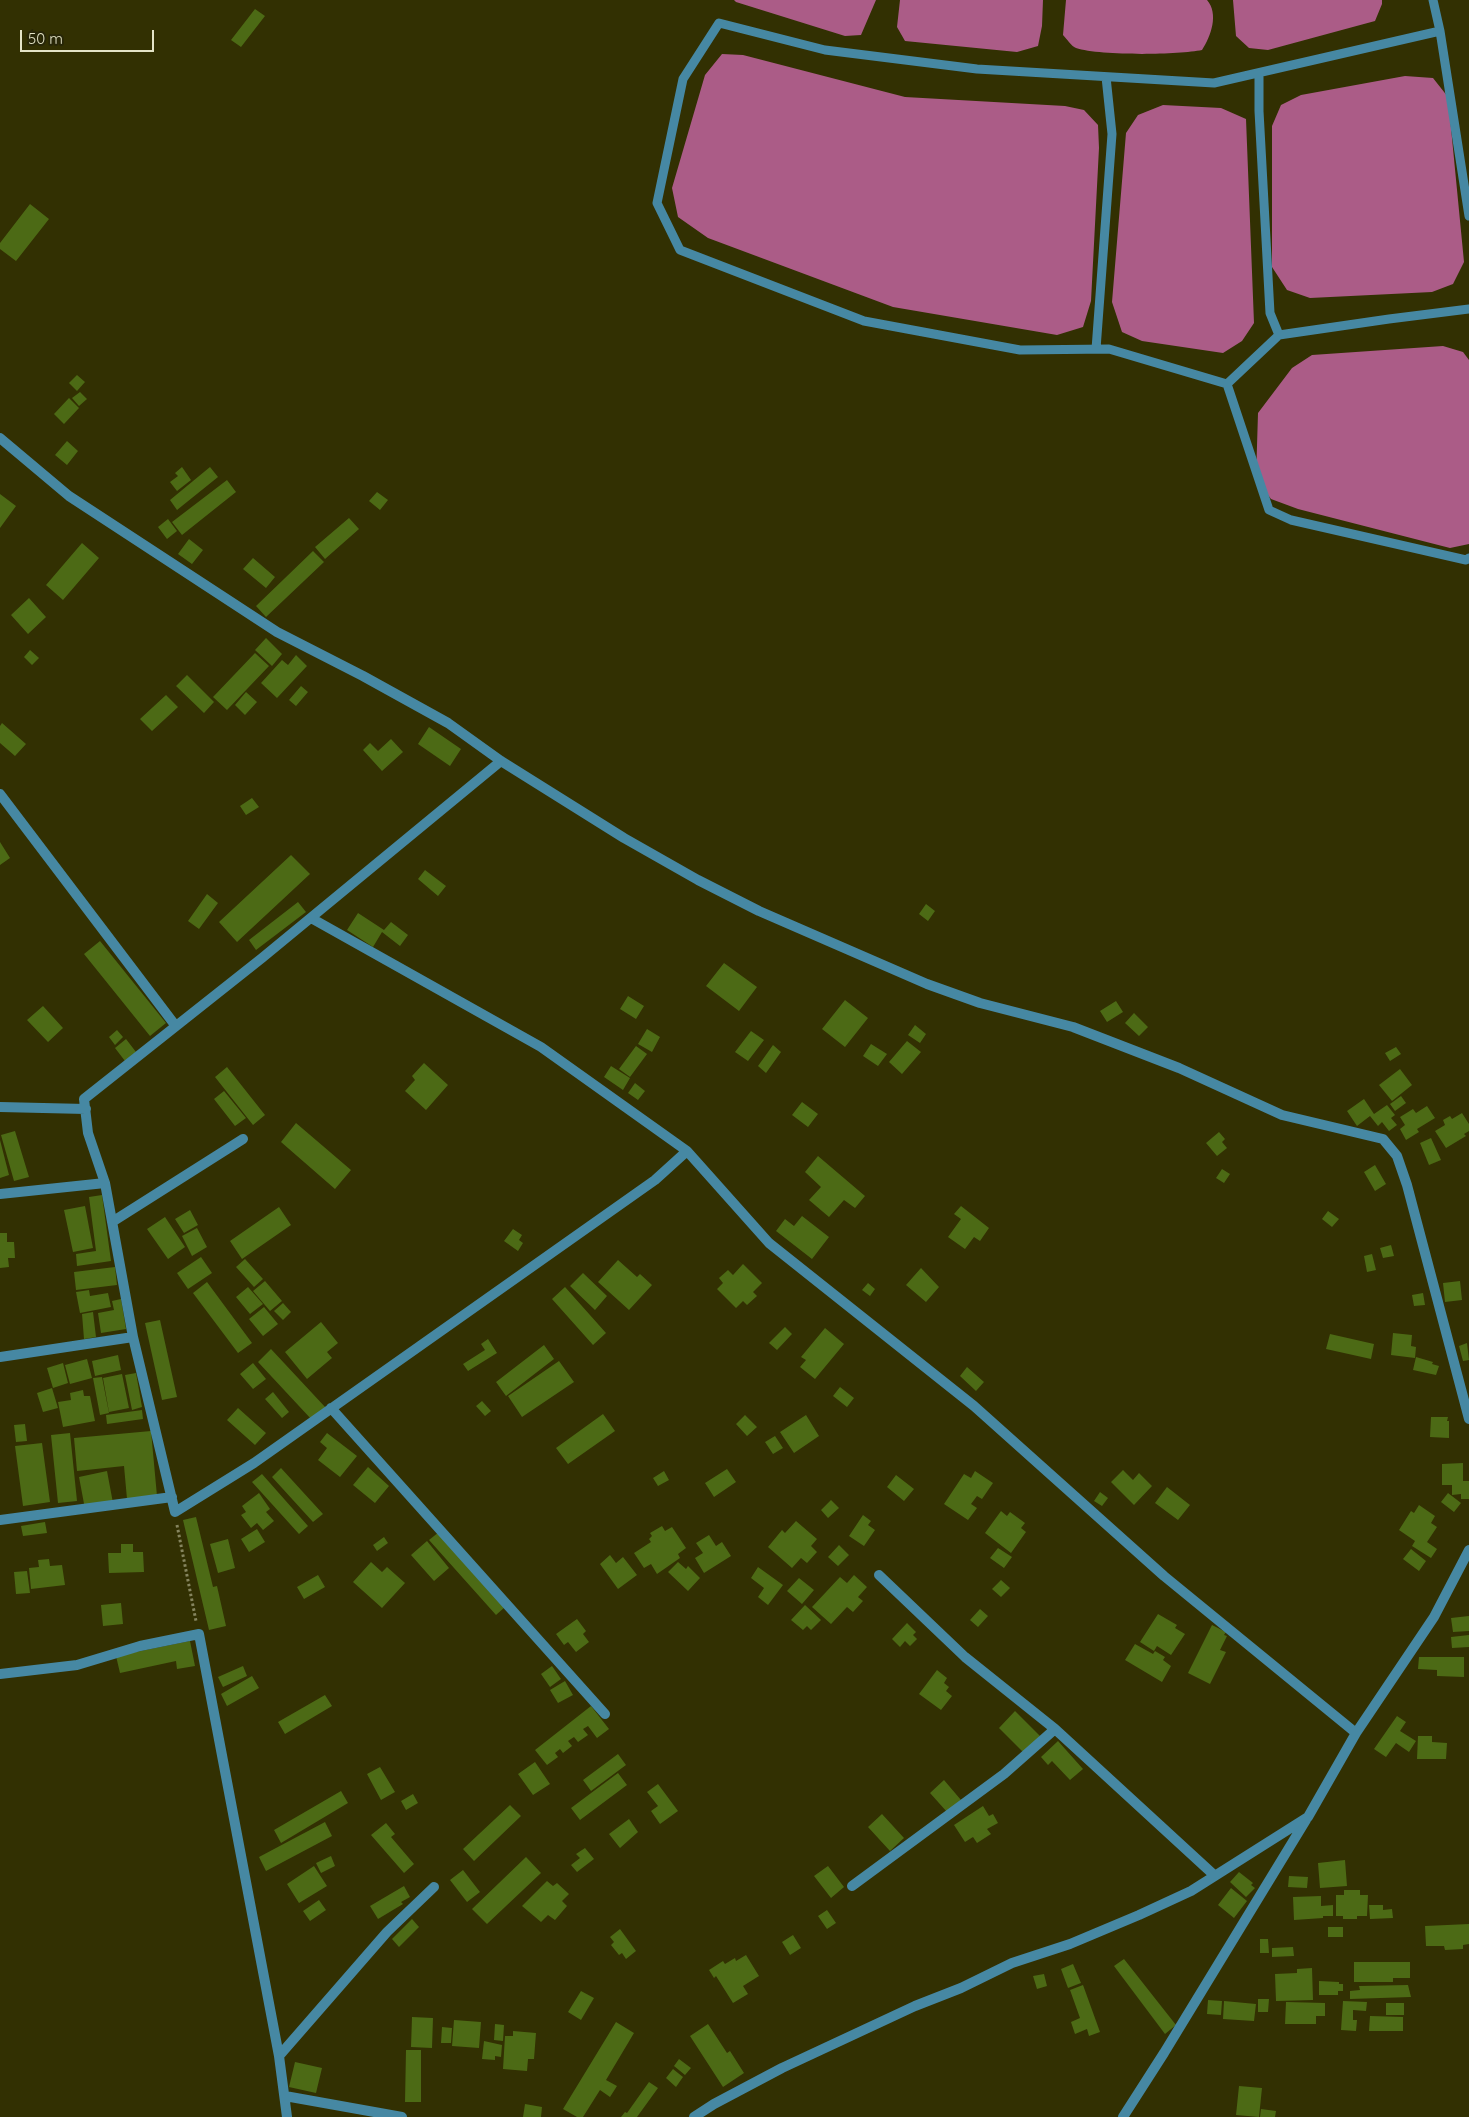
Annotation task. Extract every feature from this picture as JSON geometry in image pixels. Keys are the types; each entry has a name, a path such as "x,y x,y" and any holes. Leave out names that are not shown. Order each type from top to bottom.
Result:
{"street":[{"path":"0,438 70,496 276,632 448,723 501,760 624,838 698,880 759,911 927,984 980,1003 1073,1026 1178,1068 1282,1114 1383,1140 1397,1156 1408,1185 1469,1419"},
{"path":"501,760 311,918 84,1099 88,1133 105,1183 133,1337 175,1512 254,1463 655,1180 688,1151"},
{"path":"0,794 175,1025"},
{"path":"311,918 541,1047 688,1151 769,1243 974,1406 1164,1576 1356,1733"},
{"path":"0,1107 86,1109"},
{"path":"112,1222 244,1139"},
{"path":"0,1194 105,1183"},
{"path":"0,1357 133,1337"},
{"path":"331,1408 605,1714"},
{"path":"0,1520 172,1497"},
{"path":"1123,2117 1308,1818 1356,1733 1434,1617 1469,1550"},
{"path":"879,1575 965,1657 1054,1729 1214,1875"},
{"path":"0,1674 77,1665 140,1646 199,1634 279,2056 287,2117"},
{"path":"852,1886 1004,1774 1054,1729"},
{"path":"694,2117 714,2104 782,2068 1012,1964 1070,1944 1191,1891 1308,1818"},
{"path":"279,2056 387,1932 434,1887"},
{"path":"285,2096 402,2117"}],"lane":[{"path":"1433,0 1440,31 1469,216"},
{"path":"1227,384 1110,349 1020,350 864,321 680,250 657,203 683,79 719,23 825,50 977,69 1214,83 1440,31"},
{"path":"1259,73 1259,111 1270,313 1279,335"},
{"path":"1096,349 1112,134 1106,77"},
{"path":"1227,384 1279,335 1389,318 1469,309"},
{"path":"1227,384 1268,510 1291,520 1466,560 1469,558"}],"path":[{"path":"175,1512 199,1634"}],"shaded area":[{"path":"734,0 876,0 861,35 845,36"},
{"path":"900,0 1043,0 1042,26 1038,46 1017,52 905,41 897,27"},
{"path":"1066,0 1207,0 1213,12 1211,32 1202,50 1191,52 1139,54 1087,51 1074,47 1063,35"},
{"path":"1233,0 1382,0 1382,4 1375,21 1268,50 1249,48 1236,36"},
{"path":"722,54 743,55 905,97 1065,106 1084,110 1098,125 1099,148 1091,301 1083,327 1057,335 893,307 708,238 678,217 672,188 705,75"},
{"path":"1405,76 1433,78 1448,97 1464,262 1453,284 1432,292 1310,298 1287,290 1272,267 1272,126 1281,105 1301,95"},
{"path":"1163,105 1221,108 1246,119 1254,323 1242,341 1223,353 1142,341 1122,332 1112,302 1126,133 1138,115"},
{"path":"1443,346 1463,352 1469,360 1469,544 1450,548 1298,509 1271,499 1256,479 1258,413 1292,368 1312,355"}],"building":[{"path":"255,9 265,16 241,47 231,40"},
{"path":"30,204 49,219 16,261 0,249 0,243"},
{"path":"77,375 85,382 77,391 69,383"},
{"path":"80,392 87,399 79,406 72,398"},
{"path":"69,398 79,408 64,424 54,414"},
{"path":"67,441 78,451 67,465 55,455"},
{"path":"182,467 191,480 177,491 170,482 178,476 175,473"},
{"path":"210,467 218,477 177,510 170,500"},
{"path":"227,480 236,492 182,535 172,522"},
{"path":"377,492 388,500 380,510 369,501"},
{"path":"0,494 16,506 0,528"},
{"path":"349,518 359,529 325,559 315,547"},
{"path":"168,519 177,531 167,539 158,527"},
{"path":"189,539 203,550 192,564 178,554"},
{"path":"82,543 99,558 63,600 46,585"},
{"path":"313,551 324,562 266,617 256,606"},
{"path":"253,558 275,577 266,588 243,569"},
{"path":"29,598 46,617 28,634 11,615"},
{"path":"266,638 282,654 272,666 255,650"},
{"path":"30,650 39,658 32,665 24,657"},
{"path":"255,653 269,666 227,710 213,697"},
{"path":"296,655 307,666 277,698 261,683 282,660 288,665"},
{"path":"187,675 214,702 204,713 176,686"},
{"path":"301,686 308,692 296,706 289,700"},
{"path":"246,692 257,702 245,715 235,705"},
{"path":"166,695 178,707 152,731 140,719"},
{"path":"2,723 26,744 15,756 0,743 0,726"},
{"path":"429,727 461,749 450,766 418,744"},
{"path":"391,739 403,752 382,771 363,750 370,743 378,751"},
{"path":"252,798 259,807 246,815 240,806"},
{"path":"0,842 10,858 0,865"},
{"path":"291,855 310,874 237,942 219,922"},
{"path":"425,870 446,886 438,896 418,879"},
{"path":"207,894 218,903 199,929 188,921"},
{"path":"298,902 306,912 256,950 249,940"},
{"path":"926,904 935,911 928,921 919,914"},
{"path":"358,913 384,930 391,922 408,935 400,946 382,932 373,947 347,930"},
{"path":"100,941 166,1023 150,1036 84,954"},
{"path":"724,963 757,987 739,1011 706,986"},
{"path":"628,996 644,1006 636,1019 620,1009"},
{"path":"845,1000 868,1018 845,1047 822,1029"},
{"path":"1116,1001 1123,1012 1107,1022 1100,1011"},
{"path":"43,1006 63,1028 48,1042 27,1020"},
{"path":"1134,1013 1148,1027 1139,1036 1125,1023"},
{"path":"915,1025 926,1034 920,1043 908,1035"},
{"path":"647,1029 660,1037 652,1052 638,1044"},
{"path":"117,1030 123,1037 115,1045 109,1037"},
{"path":"751,1031 764,1040 748,1061 735,1052"},
{"path":"126,1039 136,1052 125,1061 115,1048"},
{"path":"907,1041 921,1052 902,1074 889,1062"},
{"path":"871,1044 887,1054 878,1066 863,1056"},
{"path":"773,1045 781,1052 766,1073 758,1066"},
{"path":"636,1046 647,1054 630,1077 619,1069"},
{"path":"1396,1047 1401,1054 1390,1061 1385,1053"},
{"path":"424,1063 448,1085 426,1110 405,1091 415,1080 412,1076"},
{"path":"611,1066 630,1078 623,1090 604,1077"},
{"path":"227,1067 265,1115 253,1125 215,1077"},
{"path":"1400,1069 1412,1085 1392,1101 1379,1085"},
{"path":"635,1083 645,1091 638,1100 628,1093"},
{"path":"224,1091 246,1118 235,1126 214,1099"},
{"path":"1401,1096 1406,1103 1395,1111 1390,1104"},
{"path":"1364,1099 1374,1114 1387,1105 1395,1115 1391,1118 1397,1125 1389,1131 1382,1122 1378,1126 1370,1116 1357,1126 1347,1111"},
{"path":"802,1102 818,1114 808,1127 792,1115"},
{"path":"1427,1106 1435,1118 1417,1129 1419,1132 1406,1140 1400,1129 1405,1125 1400,1117 1413,1109 1416,1113"},
{"path":"1462,1113 1469,1124 1469,1131 1464,1134 1466,1136 1446,1148 1435,1131 1445,1125 1443,1120 1450,1116 1452,1119"},
{"path":"296,1123 351,1170 335,1189 281,1142"},
{"path":"15,1131 29,1177 14,1181 1,1135"},
{"path":"1219,1132 1225,1139 1222,1142 1227,1148 1217,1156 1206,1143"},
{"path":"1431,1138 1441,1160 1429,1165 1420,1143"},
{"path":"0,1140 9,1175 0,1178"},
{"path":"818,1156 865,1196 855,1208 844,1200 829,1217 809,1200 821,1187 805,1172"},
{"path":"1375,1165 1386,1184 1375,1191 1364,1172"},
{"path":"1222,1169 1230,1174 1224,1183 1216,1178"},
{"path":"102,1195 111,1261 77,1266 76,1254 96,1251 89,1197"},
{"path":"85,1206 93,1248 73,1252 64,1210"},
{"path":"961,1206 989,1228 980,1241 974,1237 965,1249 948,1237 961,1219 954,1214"},
{"path":"279,1207 291,1225 242,1259 230,1241"},
{"path":"190,1210 198,1225 184,1233 175,1219"},
{"path":"1328,1211 1339,1219 1332,1227 1322,1219"},
{"path":"802,1216 829,1237 812,1259 776,1231 785,1219 794,1226"},
{"path":"165,1217 185,1247 168,1259 147,1229"},
{"path":"197,1228 207,1247 192,1256 182,1236"},
{"path":"513,1229 522,1235 519,1240 523,1243 518,1251 504,1241"},
{"path":"0,1233 7,1233 7,1242 14,1242 15,1258 8,1258 9,1267 0,1268"},
{"path":"1391,1245 1394,1256 1383,1258 1380,1248"},
{"path":"1372,1254 1376,1270 1367,1272 1364,1256"},
{"path":"201,1257 212,1273 188,1289 177,1273"},
{"path":"245,1259 263,1279 254,1287 236,1267"},
{"path":"618,1260 637,1277 640,1274 652,1285 629,1310 598,1282"},
{"path":"743,1264 762,1283 753,1292 757,1296 747,1305 743,1301 736,1308 717,1289 723,1283 719,1278 728,1270 733,1275"},
{"path":"115,1267 117,1285 76,1290 74,1272"},
{"path":"921,1268 939,1287 926,1302 906,1285"},
{"path":"583,1273 607,1296 595,1310 570,1286"},
{"path":"265,1281 282,1301 270,1311 253,1291"},
{"path":"1460,1281 1462,1300 1445,1302 1443,1283"},
{"path":"207,1282 252,1343 238,1353 193,1293"},
{"path":"868,1283 875,1289 870,1296 862,1290"},
{"path":"248,1287 263,1304 250,1314 236,1297"},
{"path":"565,1287 606,1333 593,1345 552,1299"},
{"path":"89,1290 90,1296 108,1293 111,1307 80,1313 76,1292"},
{"path":"1423,1293 1425,1305 1414,1306 1412,1295"},
{"path":"121,1299 126,1329 101,1333 98,1313 114,1310 112,1301"},
{"path":"283,1303 291,1312 283,1320 274,1311"},
{"path":"264,1307 278,1324 263,1336 249,1319"},
{"path":"93,1312 96,1337 84,1339 82,1314"},
{"path":"160,1320 177,1397 162,1400 145,1323"},
{"path":"321,1322 338,1343 327,1352 332,1358 307,1379 285,1352"},
{"path":"785,1327 792,1334 777,1350 769,1343"},
{"path":"825,1328 844,1344 815,1379 800,1367 806,1360 801,1357"},
{"path":"1393,1333 1412,1335 1411,1346 1416,1347 1415,1358 1391,1355"},
{"path":"1330,1334 1374,1344 1371,1359 1326,1349"},
{"path":"488,1339 497,1353 468,1371 463,1364 485,1350 481,1344"},
{"path":"1467,1343 1469,1360 1463,1361 1459,1346"},
{"path":"544,1345 554,1359 506,1396 496,1382"},
{"path":"271,1349 326,1408 312,1420 258,1362"},
{"path":"118,1355 121,1370 95,1376 92,1361"},
{"path":"1416,1357 1433,1362 1432,1364 1439,1366 1436,1375 1413,1370"},
{"path":"87,1359 92,1378 70,1384 65,1365"},
{"path":"559,1361 574,1382 522,1417 508,1396"},
{"path":"63,1363 68,1383 53,1388 47,1368"},
{"path":"253,1363 266,1379 253,1389 240,1374"},
{"path":"967,1367 984,1382 976,1391 960,1376"},
{"path":"136,1373 142,1407 132,1410 125,1375"},
{"path":"122,1374 129,1408 109,1412 103,1378"},
{"path":"102,1377 109,1413 100,1415 93,1378"},
{"path":"840,1387 854,1398 847,1407 833,1396"},
{"path":"52,1388 58,1408 43,1412 37,1393"},
{"path":"83,1390 84,1396 90,1396 95,1421 63,1427 58,1402 71,1400 70,1393"},
{"path":"273,1392 289,1412 282,1418 265,1399"},
{"path":"482,1401 491,1411 485,1416 476,1406"},
{"path":"238,1408 266,1433 255,1445 227,1420"},
{"path":"142,1410 143,1419 107,1424 106,1415"},
{"path":"603,1414 615,1431 568,1464 556,1448"},
{"path":"745,1415 757,1427 747,1436 736,1424"},
{"path":"806,1415 819,1436 794,1453 780,1432"},
{"path":"1431,1417 1448,1417 1449,1438 1430,1437"},
{"path":"25,1424 27,1441 16,1442 14,1425"},
{"path":"151,1431 157,1496 127,1499 124,1466 77,1471 74,1438"},
{"path":"70,1433 77,1501 58,1503 51,1435"},
{"path":"327,1433 357,1456 340,1477 318,1460 327,1448 320,1442"},
{"path":"775,1436 783,1448 773,1454 765,1442"},
{"path":"42,1443 50,1502 23,1506 15,1446"},
{"path":"1463,1463 1463,1481 1469,1481 1469,1499 1461,1499 1461,1494 1452,1495 1452,1485 1442,1485 1442,1464"},
{"path":"368,1467 389,1486 375,1503 353,1485"},
{"path":"281,1468 323,1514 313,1522 272,1477"},
{"path":"727,1469 736,1482 714,1497 705,1483"},
{"path":"1123,1470 1133,1480 1139,1473 1152,1486 1134,1505 1111,1482"},
{"path":"107,1471 113,1503 85,1509 79,1477"},
{"path":"664,1471 669,1480 658,1486 653,1478"},
{"path":"975,1471 993,1483 982,1499 977,1496 971,1504 977,1508 968,1520 944,1504 964,1474 971,1478"},
{"path":"262,1474 308,1526 299,1534 252,1482"},
{"path":"896,1475 914,1489 904,1501 887,1487"},
{"path":"1167,1487 1190,1505 1178,1520 1155,1503"},
{"path":"1100,1492 1108,1498 1102,1506 1094,1501"},
{"path":"259,1493 270,1509 266,1512 274,1521 263,1530 257,1523 251,1528 241,1515 246,1512 242,1506"},
{"path":"1448,1493 1461,1503 1454,1512 1441,1502"},
{"path":"831,1500 839,1508 828,1518 821,1510"},
{"path":"1419,1505 1435,1516 1431,1523 1437,1527 1427,1542 1437,1549 1431,1558 1412,1546 1415,1541 1399,1530 1411,1511 1414,1513"},
{"path":"1001,1511 1007,1516 1010,1512 1025,1523 1021,1528 1026,1532 1011,1553 985,1533"},
{"path":"863,1515 871,1521 868,1525 875,1530 864,1546 849,1536"},
{"path":"196,1517 213,1587 217,1586 226,1626 209,1630 183,1520"},
{"path":"796,1521 817,1539 811,1546 817,1552 807,1563 801,1558 792,1568 768,1547 782,1530 785,1533"},
{"path":"45,1522 47,1533 23,1536 21,1526"},
{"path":"662,1526 665,1531 672,1527 686,1548 678,1554 680,1558 657,1574 651,1564 644,1568 634,1553 651,1542 649,1539 652,1536 650,1533"},
{"path":"257,1529 265,1542 249,1552 241,1539"},
{"path":"439,1532 505,1607 496,1615 429,1540"},
{"path":"709,1535 716,1546 722,1542 731,1556 704,1573 695,1558 703,1553 696,1543"},
{"path":"384,1537 388,1543 377,1551 373,1545"},
{"path":"228,1539 235,1568 218,1573 210,1544"},
{"path":"427,1541 449,1568 434,1581 411,1555"},
{"path":"121,1544 133,1544 133,1552 143,1552 144,1572 109,1573 108,1553 121,1553"},
{"path":"839,1545 849,1555 838,1566 828,1557"},
{"path":"998,1548 1012,1557 1004,1568 990,1558"},
{"path":"1411,1549 1426,1561 1419,1571 1403,1559"},
{"path":"610,1555 616,1563 623,1557 637,1575 618,1589 600,1564"},
{"path":"49,1559 50,1566 62,1565 65,1585 31,1589 29,1568 39,1567 38,1560"},
{"path":"371,1562 382,1572 387,1567 405,1583 382,1608 353,1582"},
{"path":"678,1562 686,1569 688,1566 700,1578 688,1591 668,1572"},
{"path":"758,1567 783,1585 768,1605 758,1597 764,1588 751,1578"},
{"path":"27,1571 30,1593 16,1594 14,1572"},
{"path":"318,1575 325,1587 304,1599 297,1587"},
{"path":"854,1575 867,1587 858,1597 863,1601 853,1612 847,1607 831,1624 812,1607 840,1577 847,1583"},
{"path":"799,1578 814,1590 802,1604 787,1591"},
{"path":"1001,1580 1010,1588 1001,1597 992,1589"},
{"path":"121,1603 123,1624 103,1626 101,1605"},
{"path":"805,1605 821,1620 811,1630 807,1626 803,1630 791,1620"},
{"path":"980,1609 988,1616 978,1627 970,1620"},
{"path":"1158,1614 1177,1625 1175,1628 1185,1634 1171,1655 1157,1646 1154,1651 1140,1642"},
{"path":"1469,1616 1469,1631 1453,1632 1451,1618"},
{"path":"577,1619 586,1631 583,1634 589,1642 576,1652 568,1642 564,1645 556,1634"},
{"path":"907,1623 916,1632 913,1635 917,1639 910,1646 905,1641 900,1647 892,1639"},
{"path":"1212,1625 1226,1632 1224,1635 1227,1636 1220,1650 1226,1652 1210,1684 1188,1673"},
{"path":"1469,1635 1469,1647 1452,1648 1451,1637"},
{"path":"190,1641 195,1666 177,1669 176,1661 120,1673 116,1656"},
{"path":"1135,1644 1153,1654 1155,1651 1165,1657 1163,1660 1171,1666 1162,1682 1125,1660"},
{"path":"1419,1657 1464,1657 1464,1677 1437,1676 1437,1670 1418,1669"},
{"path":"243,1666 247,1676 223,1687 218,1677"},
{"path":"552,1666 561,1679 550,1687 541,1674"},
{"path":"937,1670 947,1678 944,1683 949,1687 946,1691 952,1696 941,1710 919,1694"},
{"path":"252,1676 259,1688 227,1706 221,1694"},
{"path":"565,1681 573,1695 558,1703 550,1690"},
{"path":"325,1695 332,1706 285,1734 278,1722"},
{"path":"591,1706 609,1729 597,1738 588,1726 583,1729 588,1735 578,1742 574,1737 568,1741 572,1746 563,1753 560,1749 555,1753 558,1757 547,1765 535,1750"},
{"path":"1015,1711 1040,1736 1024,1753 999,1728"},
{"path":"1397,1716 1406,1722 1400,1731 1416,1741 1409,1752 1396,1743 1386,1757 1374,1749"},
{"path":"1418,1736 1432,1736 1432,1742 1447,1743 1446,1759 1417,1759"},
{"path":"1058,1741 1083,1769 1070,1780 1052,1761 1048,1765 1041,1757"},
{"path":"618,1754 626,1765 591,1791 583,1780"},
{"path":"535,1762 550,1784 533,1795 518,1774"},
{"path":"380,1767 395,1792 381,1800 367,1774"},
{"path":"618,1773 627,1785 580,1820 571,1808"},
{"path":"944,1780 961,1800 947,1812 930,1793"},
{"path":"658,1784 678,1811 660,1824 651,1811 658,1806 647,1792"},
{"path":"341,1791 348,1803 281,1843 274,1830"},
{"path":"413,1794 418,1803 406,1810 401,1801"},
{"path":"510,1805 521,1816 474,1861 463,1849"},
{"path":"983,1806 989,1816 993,1814 998,1823 987,1829 991,1834 977,1843 973,1837 965,1842 954,1825"},
{"path":"882,1814 904,1838 890,1851 868,1827"},
{"path":"629,1819 638,1832 620,1848 609,1834"},
{"path":"325,1822 332,1836 266,1871 259,1857"},
{"path":"386,1823 395,1834 391,1837 414,1864 404,1873 371,1835"},
{"path":"585,1848 594,1859 577,1872 571,1865 580,1858 576,1854"},
{"path":"331,1856 335,1866 321,1873 316,1863"},
{"path":"526,1857 541,1873 487,1924 472,1909"},
{"path":"1345,1860 1347,1886 1320,1888 1318,1863"},
{"path":"314,1866 327,1886 299,1903 287,1884"},
{"path":"828,1866 844,1887 831,1898 814,1876"},
{"path":"463,1870 480,1892 467,1902 450,1880"},
{"path":"1239,1872 1253,1883 1251,1885 1255,1888 1246,1897 1230,1882"},
{"path":"1289,1876 1308,1877 1307,1888 1288,1887"},
{"path":"547,1881 553,1886 557,1883 569,1894 562,1901 567,1906 555,1920 548,1915 541,1922 522,1906"},
{"path":"404,1886 410,1897 401,1902 403,1904 378,1919 370,1906"},
{"path":"1231,1888 1247,1901 1234,1918 1218,1905"},
{"path":"1344,1890 1360,1890 1360,1895 1368,1895 1367,1916 1357,1916 1357,1919 1343,1919 1343,1916 1336,1916 1336,1895 1344,1895"},
{"path":"1321,1896 1321,1906 1333,1905 1333,1916 1294,1920 1293,1897"},
{"path":"319,1900 326,1910 310,1921 303,1911"},
{"path":"1369,1905 1383,1905 1383,1910 1392,1909 1393,1918 1370,1919"},
{"path":"827,1910 836,1923 827,1929 818,1916"},
{"path":"412,1919 419,1927 399,1947 392,1939"},
{"path":"1469,1924 1469,1944 1463,1945 1463,1949 1445,1950 1444,1946 1426,1946 1425,1926"},
{"path":"1328,1927 1343,1927 1343,1937 1328,1937"},
{"path":"620,1929 636,1951 626,1959 622,1953 619,1955 611,1945 614,1942 610,1937"},
{"path":"793,1935 801,1948 790,1955 782,1942"},
{"path":"1260,1939 1268,1939 1269,1953 1260,1953"},
{"path":"1293,1947 1294,1956 1272,1957 1272,1948"},
{"path":"746,1955 759,1976 743,1986 748,1994 733,2003 716,1976 714,1978 709,1970 723,1961 725,1964 735,1958 736,1961"},
{"path":"1124,1959 1176,2025 1165,2034 1114,1966"},
{"path":"1354,1962 1410,1962 1410,1978 1393,1978 1393,1982 1354,1982"},
{"path":"1073,1964 1081,1983 1068,1988 1061,1969"},
{"path":"1312,1968 1313,2000 1276,2001 1275,1974 1297,1973 1297,1969"},
{"path":"1044,1974 1047,1986 1037,1989 1033,1976"},
{"path":"1319,1981 1339,1982 1339,1984 1343,1984 1343,1991 1338,1991 1338,1995 1319,1995"},
{"path":"1083,1985 1100,2032 1089,2036 1087,2029 1075,2034 1071,2022 1080,2018 1070,1990"},
{"path":"1408,1985 1411,1997 1350,1999 1350,1991 1360,1990 1359,1986"},
{"path":"581,1991 594,1998 581,2020 568,2012"},
{"path":"1258,1999 1269,1999 1268,2012 1258,2012"},
{"path":"1208,2000 1222,2001 1221,2015 1207,2014"},
{"path":"1224,2001 1256,2004 1254,2021 1223,2019"},
{"path":"1343,2001 1367,2002 1366,2011 1353,2010 1353,2020 1357,2020 1356,2031 1341,2030"},
{"path":"1286,2002 1325,2003 1325,2016 1316,2016 1316,2024 1285,2024"},
{"path":"1386,2003 1404,2003 1404,2015 1386,2015"},
{"path":"1370,2016 1403,2017 1403,2031 1369,2031"},
{"path":"412,2017 433,2018 432,2048 411,2047"},
{"path":"454,2020 481,2022 479,2048 452,2046"},
{"path":"616,2022 634,2033 606,2080 617,2086 610,2097 600,2090 583,2117 577,2117 563,2109"},
{"path":"495,2024 504,2025 503,2041 494,2040"},
{"path":"708,2024 727,2053 730,2051 744,2073 723,2087 690,2036"},
{"path":"442,2027 452,2028 451,2043 441,2043"},
{"path":"513,2031 536,2033 534,2059 528,2059 527,2071 503,2069 505,2036 513,2036"},
{"path":"484,2041 502,2045 501,2057 495,2056 495,2060 482,2059"},
{"path":"406,2050 421,2050 421,2102 405,2102"},
{"path":"679,2059 691,2068 685,2075 674,2066"},
{"path":"295,2062 322,2068 316,2093 289,2087"},
{"path":"673,2069 683,2077 676,2087 666,2078"},
{"path":"649,2082 658,2088 637,2117 621,2117 625,2112 627,2113"},
{"path":"1239,2086 1262,2088 1259,2117 1236,2115"},
{"path":"525,2104 542,2107 541,2117 523,2117"},
{"path":"1261,2109 1276,2111 1275,2117 1260,2117"}]}
